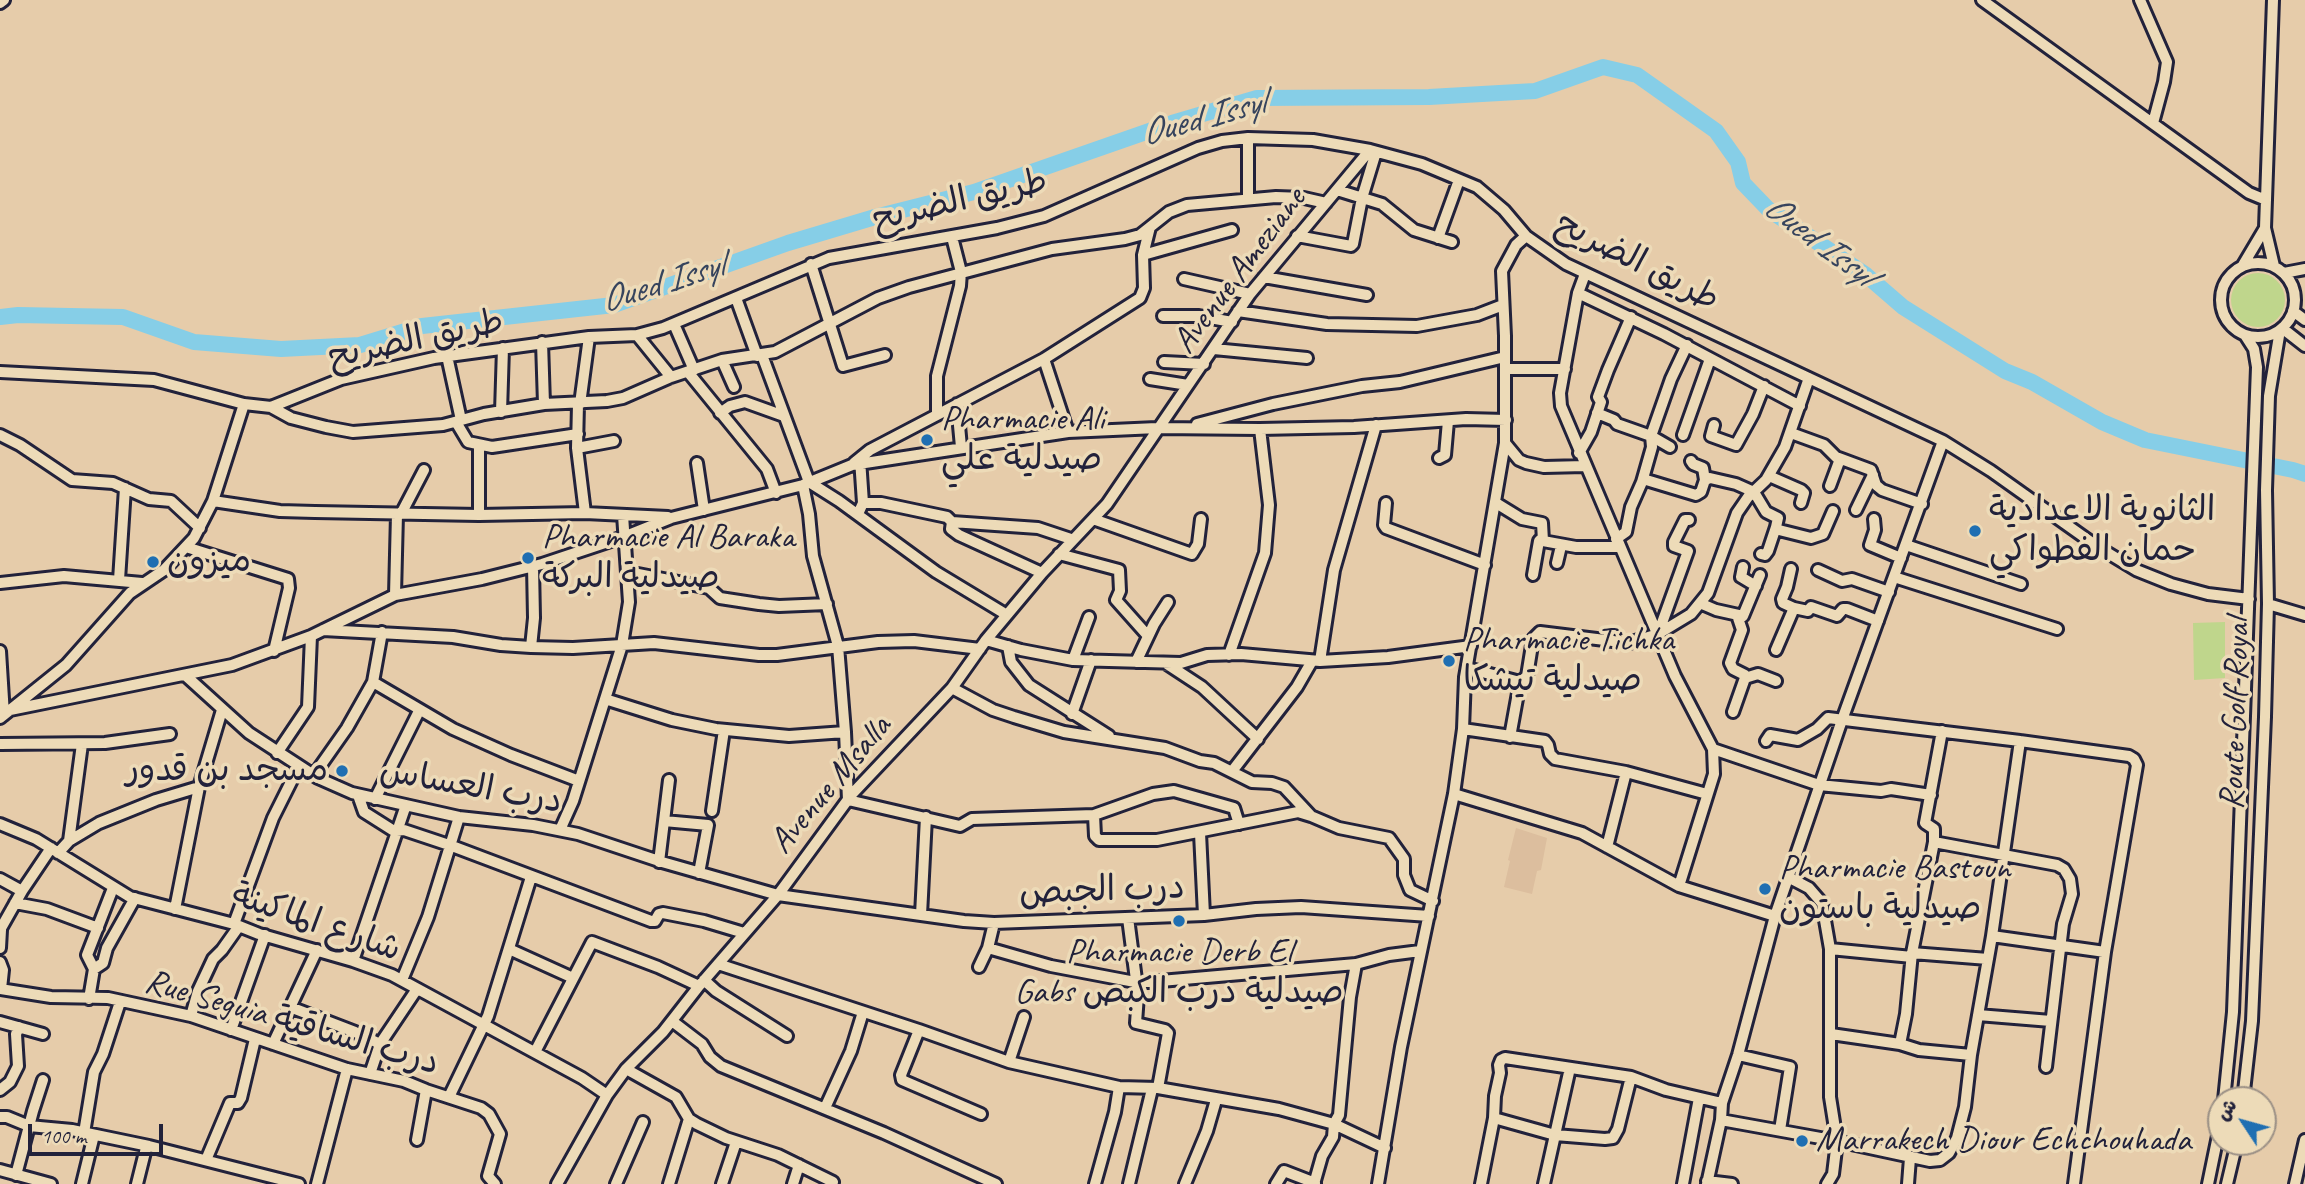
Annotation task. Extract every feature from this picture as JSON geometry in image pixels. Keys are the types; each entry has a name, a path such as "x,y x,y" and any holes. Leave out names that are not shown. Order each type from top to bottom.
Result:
{"street":[{"path":"1982,0 2249,193 2266,200"},
{"path":"2140,0 2167,62 2152,123"},
{"path":"2273,0 2265,228 2279,269 2293,287 2305,320"},
{"path":"1248,138 1248,199"},
{"name":"طريق الضريح","path":"0,372 154,380 244,404 271,407 341,379 447,356 542,342 637,335 674,324 829,258 952,237 1044,216 1198,148 1222,141 1248,138 1313,140 1373,151 1422,164 1477,187 1488,195 1526,236 1585,274 1944,442 2136,570 2171,584 2208,594 2249,599"},
{"path":"1297,236 1351,246 1353,244 1373,151"},
{"name":"Avenue Ameziane","path":"1157,428 1264,277 1373,151"},
{"path":"1438,238 1459,180"},
{"path":"1337,190 1389,208 1414,230 1452,242"},
{"path":"271,407 291,418 353,432 443,425 544,404 579,404 623,398 671,377 722,360 775,352 878,298 961,272 1052,249 1125,239 1140,234 1169,212 1186,205 1294,198 1326,203"},
{"path":"857,462 870,450 1044,359 1140,298 1144,288 1143,255 1150,227"},
{"path":"2265,228 2254,251 2243,266 2227,280 2221,301 2228,321 2245,335 2263,337 2281,329 2298,304"},
{"path":"1143,255 1232,230"},
{"path":"1378,1184 1420,951 1433,901 1454,794 1467,668 1505,443 1503,265 1516,245 1526,236"},
{"path":"937,415 937,376 960,286 961,272 952,237"},
{"path":"2243,266 2264,263 2279,269 2305,270"},
{"path":"811,264 843,366 885,355"},
{"path":"1585,274 1578,293 1560,393 1561,406 1675,676 1713,749 1714,774 1679,886"},
{"path":"1264,277 1367,295"},
{"path":"1184,279 1251,294"},
{"path":"1578,293 1687,345 1800,406"},
{"path":"736,298 784,416 806,484 813,556 838,646 848,800 960,826 972,819 1094,815 1153,794 1174,791 1234,808 1239,824"},
{"path":"1238,311 1327,324 1418,326 1477,315 1503,304"},
{"path":"1163,316 1199,316 1232,321"},
{"path":"1579,453 1591,432 1601,402 1598,397 1631,317"},
{"path":"674,324 691,371 720,414 767,469 776,493"},
{"path":"2281,329 2305,346"},
{"name":"Route Golf Royal","path":"2245,1086 2252,1021 2268,604 2266,490 2270,381 2281,329"},
{"path":"637,335 671,377"},
{"name":"Route Golf Royal","path":"2225,1086 2233,1012 2257,359 2245,335"},
{"path":"585,513 577,449 579,404 589,337"},
{"path":"542,342 544,404"},
{"path":"1542,538 1543,541 1561,546 1617,543 1626,532 1631,507 1653,447 1651,436 1671,379 1687,345"},
{"path":"501,412 503,348"},
{"path":"1214,349 1307,358"},
{"path":"447,356 459,421 468,442 479,446 508,446 538,439 578,435"},
{"path":"1187,427 1273,404 1362,386 1400,382 1505,357"},
{"path":"1044,359 1068,432"},
{"path":"1683,435 1710,359"},
{"path":"722,360 734,387"},
{"path":"1164,362 1204,364"},
{"path":"1505,369 1565,369"},
{"path":"1510,737 1520,682 1527,677 1534,639 1540,632 1621,643 1639,641 1658,634 1702,604 1737,513 1769,476 1791,433 1809,378"},
{"path":"1150,379 1188,385"},
{"path":"1714,425 1709,441 1736,445 1753,414 1763,386"},
{"path":"720,414 730,406 745,402 784,416"},
{"path":"4,714 66,665 130,593 157,576 186,547 200,528 213,500 244,404"},
{"path":"957,404 961,447"},
{"path":"1597,413 1670,447"},
{"path":"4,714 232,665 311,636 345,617 395,595 482,579 533,566 626,536 671,517 806,484 857,462 1068,432 1187,427 1259,429 1506,419"},
{"path":"1439,458 1445,455 1448,421"},
{"path":"1233,771 1316,661 1334,570 1376,425"},
{"name":"Avenue Msalla","path":"557,1184 607,1095 626,1069 672,1021 778,895 848,800 952,688 983,644 1042,573 1093,519 1121,484 1157,428"},
{"path":"1229,655 1265,553 1269,505 1259,429"},
{"path":"1791,433 1824,445 1829,452 1840,458 1871,470 1878,487 1922,504"},
{"path":"0,435 20,444 72,480 113,484 149,499 171,501 200,528"},
{"path":"577,449 614,440"},
{"path":"1732,1184 1707,1182 1721,1120 1722,1103 1738,1055 1775,916 1842,720 1944,442"},
{"path":"1505,443 1518,460 1526,463 1544,467 1585,466"},
{"path":"479,446 480,515"},
{"path":"1830,486 1840,458"},
{"path":"1643,479 1696,495 1701,492 1705,480 1703,468 1691,461"},
{"path":"857,462 863,503 858,514"},
{"path":"697,463 704,510"},
{"path":"395,595 399,514 424,470"},
{"path":"1856,510 1873,475"},
{"path":"1769,476 1801,490 1804,493 1801,503"},
{"path":"1705,480 1710,478 1754,492 1766,512 1779,518 1768,551 1765,555 1760,554"},
{"path":"806,484 858,514 936,572 1007,615"},
{"path":"119,580 125,488"},
{"path":"213,500 280,511 480,515 585,513 671,517"},
{"path":"863,503 881,503 929,513 949,518 952,522 1038,528 1072,539"},
{"path":"1386,503 1386,528 1485,565"},
{"path":"1496,503 1522,519 1542,523 1542,538 1539,541 1533,575"},
{"path":"1776,527 1813,538 1823,534 1833,511"},
{"path":"560,830 571,807 622,645 629,602 623,515"},
{"path":"1093,519 1192,554 1198,544 1201,519"},
{"path":"1874,519 1875,530 1870,545 1902,558"},
{"path":"1658,634 1688,551 1674,546 1674,542 1685,520 1689,520"},
{"path":"952,522 951,529 959,535 1042,573"},
{"path":"1906,545 2021,584"},
{"path":"1557,563 1561,546"},
{"path":"186,547 288,579 289,588 274,651"},
{"path":"1059,554 1119,571 1120,591 1116,600 1147,636"},
{"path":"531,647 534,618 533,566"},
{"path":"1702,604 1743,616 1758,580 1741,577 1742,567"},
{"path":"1791,569 1783,603 1808,611 1811,607 1837,617 1847,609 1878,621"},
{"path":"1818,570 1842,581 1852,579 1889,592"},
{"path":"628,572 709,588 720,597 759,604 827,604"},
{"path":"0,583 64,576 142,583"},
{"path":"1894,578 2057,629"},
{"path":"1136,662 1147,636 1168,602"},
{"path":"2268,604 2305,615"},
{"path":"1776,650 1794,608"},
{"path":"1737,615 1742,630 1730,663 1733,669 1745,675 1745,678"},
{"path":"1073,660 1089,617"},
{"path":"323,630 453,637 531,647 573,648 654,643 759,654 914,641 1008,646 1073,660 1181,663 1207,654 1241,654 1316,661 1388,657 1471,646"},
{"path":"314,775 347,728 373,682 382,632"},
{"path":"278,753 308,707 311,636"},
{"path":"1008,646 1011,663 1029,685 1115,740"},
{"path":"0,651 4,714"},
{"path":"1072,713 1091,660"},
{"path":"1165,662 1202,687 1258,739"},
{"path":"1467,668 1520,682"},
{"path":"1745,678 1758,674 1776,681"},
{"name":"درب العساس","path":"185,675 222,710 278,753 314,775 358,795 459,817 560,830 659,862 778,895"},
{"path":"1733,712 1745,678"},
{"path":"373,682 419,711 488,745 579,782"},
{"path":"952,688 993,709 1064,732 1165,748 1233,771 1252,782 1272,783 1284,788 1311,816"},
{"path":"605,699 672,720 724,730 789,736 845,732"},
{"path":"175,909 199,787 222,710"},
{"path":"375,799 419,711"},
{"path":"1766,741 1770,735 1798,740 1817,729 1828,718 2129,756 2137,765 2105,952 2074,1184"},
{"path":"1462,729 1545,741 1555,759 1626,772 1707,794"},
{"path":"712,811 724,730"},
{"path":"1900,1044 1912,955 1934,842 1934,829 1925,823 1942,731"},
{"path":"0,744 120,742 170,734"},
{"path":"1721,1120 1930,1161 1940,1160 1949,1153 1965,1107 2020,741"},
{"path":"69,841 82,744"},
{"path":"1713,749 1819,785 1881,791 1891,789 1931,795"},
{"path":"191,1016 212,959 222,950 236,925 273,818 299,766"},
{"path":"1607,847 1626,772"},
{"path":"659,862 669,780"},
{"path":"0,948 1,930 15,903 55,851 82,831 125,811 199,787"},
{"path":"1454,794 1582,833 1679,886 1775,916"},
{"path":"358,795 365,811 390,829 411,832 452,846 653,922 663,913 704,920 744,933"},
{"path":"353,961 406,805"},
{"path":"1094,815 1096,836 1099,840 1157,840 1298,812 1339,828 1389,838 1404,859 1404,876 1410,890 1433,901"},
{"path":"402,980 428,917 459,817"},
{"path":"921,915 926,817"},
{"path":"664,821 708,825 699,873"},
{"name":"شارع الماكينة","path":"0,824 55,851 113,888 135,898 236,925 353,961 402,980 589,1082 607,1095"},
{"path":"1200,833 1204,915"},
{"path":"1934,842 2057,865 2067,873 2072,894 2063,924 2046,1067"},
{"path":"449,1097 484,1026 531,877"},
{"path":"1788,877 1809,888 1822,903 1830,949 1830,1097 1837,1141 1833,1174 1827,1184"},
{"path":"0,879 22,891"},
{"path":"89,999 94,969 87,955 113,888"},
{"name":"درب الجبص","path":"778,895 994,923 1204,915 1301,907 1429,916"},
{"path":"94,969 103,963 107,948 135,898"},
{"path":"15,903 54,911 98,928"},
{"path":"1128,918 1138,995 1136,1023 1168,1033 1129,1184"},
{"path":"979,967 988,948 994,923"},
{"path":"231,1030 265,935"},
{"path":"1992,936 2105,952"},
{"path":"534,1052 592,942 716,991 787,1036"},
{"path":"988,948 1051,966 1135,982 1247,975 1356,964 1420,951"},
{"path":"509,949 573,978"},
{"path":"1830,949 1988,959"},
{"path":"273,1044 317,950"},
{"path":"0,961 3,970 0,989"},
{"path":"718,964 1009,1062 1119,1087 1155,1089 1279,1110 1334,1125 1385,1148"},
{"path":"1276,1184 1284,1171 1315,1183 1322,1156 1333,1137 1334,1125 1339,1115 1350,997 1356,964"},
{"name":"Rue Seguia درب الساقية","path":"0,989 51,997 107,998 120,1003 191,1016 348,1069 404,1080 486,1111 499,1130 499,1142 488,1176 495,1184"},
{"path":"370,1074 380,1045 417,989"},
{"path":"82,1184 94,1072 120,1003"},
{"path":"290,1007 355,1032 380,1045"},
{"path":"825,1108 851,1051 863,1012"},
{"path":"1978,1015 2051,1021"},
{"path":"1009,1062 1024,1017"},
{"path":"672,1021 702,1044 710,1057 721,1066 825,1108 996,1184"},
{"path":"0,1023 43,1034"},
{"path":"0,1090 10,1082 18,1066 16,1034 19,1027"},
{"path":"919,1030 901,1075 902,1080 981,1114"},
{"path":"1830,1034 1900,1044 1919,1050 1971,1055"},
{"path":"206,1160 230,1103 238,1103 241,1098 255,1039"},
{"path":"1738,1055 1790,1067 1780,1130"},
{"path":"1481,1184 1494,1118 1494,1096 1501,1060 1505,1058 1631,1077 1666,1090 1722,1103"},
{"path":"1544,1184 1570,1068"},
{"path":"319,1184 348,1069"},
{"path":"626,1069 676,1097 689,1119 736,1142 778,1155 833,1182"},
{"path":"1494,1118 1555,1135 1613,1138 1618,1129 1631,1077"},
{"path":"16,1175 43,1080"},
{"path":"1095,1184 1115,1112 1119,1087"},
{"path":"417,1140 426,1090"},
{"path":"1683,1184 1699,1098"},
{"path":"1185,1184 1207,1131 1216,1100"},
{"path":"0,1116 29,1126 89,1134 299,1184"},
{"path":"669,1184 689,1119"},
{"path":"616,1184 643,1122"},
{"path":"2299,1177 2305,1140"},
{"path":"722,1184 736,1142"},
{"path":"137,1184 146,1148 149,1147"},
{"path":"2208,1184 2214,1156"},
{"path":"2227,1184 2233,1156"},
{"path":"1908,1184 1910,1158"},
{"path":"793,1184 799,1165"},
{"path":"0,1170 51,1184"}],"shaded area":[{"path":"1516,828 1547,838 1541,870 1537,871 1532,894 1504,887"}],"green space":[{"path":"2258,273 2277,281 2285,300 2277,319 2258,327 2239,319 2231,300 2239,281"},
{"path":"2225,622 2225,678 2194,680 2193,623"}],"waterway":[{"name":"Oued Issyl","path":"0,317 123,317 194,342 281,349 360,345 422,326 614,305 788,243 974,192 1172,123 1257,98 1429,97 1535,91 1603,67 1637,75 1716,131 1738,162 1743,183 1768,209 1866,275 1903,307 2005,371 2032,382 2102,422 2145,440 2305,474"}],"place":[{"name":"Pharmacie Ali صيدلية علي","path":"927,440"},
{"name":"الثانوية الاعدادية حمان الفطواكي","path":"1975,531"},
{"name":"Pharmacie Al Baraka صيدلية البركة","path":"528,558"},
{"name":"ميزون","path":"153,562"},
{"name":"Pharmacie Tichka صيدلية تيشكا","path":"1449,661"},
{"name":"مسجد بن قدور","path":"342,771"},
{"name":"Pharmacie Bastoun صيدلية باستون","path":"1765,889"},
{"name":"Pharmacie Derb El Gabs صيدلية درب الكبص","path":"1179,921"},
{"name":"Marrakech Diour Echchouhada","path":"1802,1141"}]}
